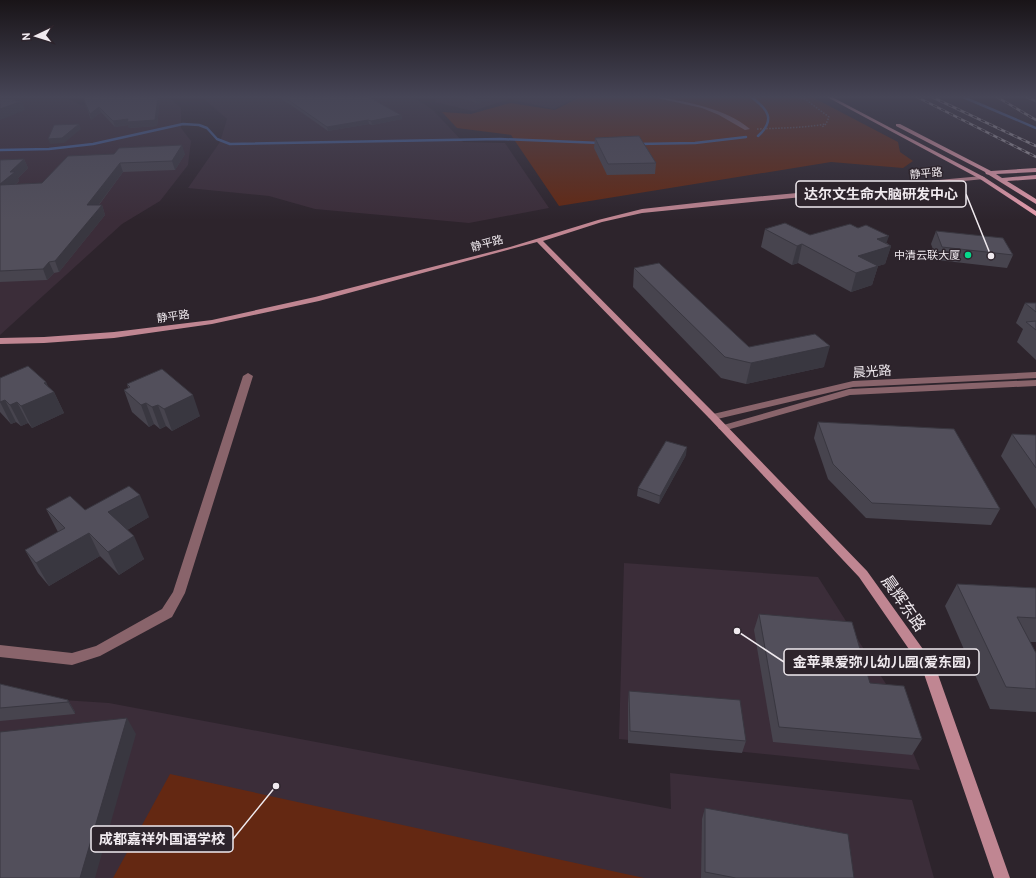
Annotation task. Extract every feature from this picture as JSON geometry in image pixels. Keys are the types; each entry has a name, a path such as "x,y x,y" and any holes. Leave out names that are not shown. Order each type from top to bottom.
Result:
{"main road":[{"path":"906,138 982,178 1036,214"},
{"path":"922,138 989,172 1036,202"},
{"path":"982,178 989,172 1036,170"},
{"path":"982,178 1002,180 1036,177"}],"street":[{"name":"静平路","path":"0,341 44,340 114,335 212,322 316,299 539,240 600,221 642,211 982,178"},
{"name":"晨辉东路","path":"539,240 713,417 863,574 928,666 1002,878"},
{"name":"晨光路","path":"713,417 853,384 1036,375"},
{"path":"0,651 72,659 100,650 167,613 179,593 248,376"},
{"name":"晨光路","path":"723,428 849,392 1036,383"}],"shaded area":[{"path":"0,138 189,138 191,141 188,165 160,201 122,224 0,335"},
{"path":"221,138 459,138 463,142 505,143 549,208 469,223 315,209 269,196 188,188 220,142"},
{"path":"513,138 890,138 898,142 900,152 913,161 903,168 831,162 559,206"},
{"path":"624,563 818,577 886,684 920,770 619,739"},
{"path":"0,696 109,703 671,809 670,773 912,800 934,878 0,878"},
{"path":"170,774 644,878 113,878"}],"building":[{"path":"595,138 640,138 656,163 608,164"},
{"path":"182,145 172,161 120,163 87,205 102,205 55,261 49,262 43,269 0,271 0,185 42,183 68,156 114,154 119,148"},
{"path":"24,159 10,172 15,172 0,184 0,160"},
{"path":"785,223 810,235 850,224 858,228 866,225 889,236 877,239 891,246 858,256 878,266 856,273 802,244 797,246 765,229"},
{"path":"936,231 1003,238 1013,255 942,247"},
{"path":"659,263 749,347 815,334 830,346 751,363 725,357 634,268"},
{"path":"1025,303 1036,303 1036,312"},
{"path":"1036,321 1036,330 1026,322"},
{"path":"28,366 46,382 44,383 54,392 21,406 17,402 10,405 5,400 0,402 0,378"},
{"path":"162,369 193,395 164,409 158,405 152,407 146,403 141,405 124,390 130,387 127,384"},
{"path":"818,422 954,429 1000,509 872,503 833,464"},
{"path":"1012,434 1036,435 1036,468"},
{"path":"666,441 687,447 660,496 638,488"},
{"path":"129,486 140,495 108,512 134,536 108,552 89,533 36,563 25,550 65,528 46,509 70,496 85,510"},
{"path":"957,584 1036,588 1036,618 1017,617 1036,653 1036,689 1006,687"},
{"path":"759,614 852,622 870,683 904,686 922,739 779,727"},
{"path":"0,684 68,700 68,702 0,708"},
{"path":"629,691 740,700 746,741 630,731"},
{"path":"127,718 80,878 0,878 0,732"},
{"path":"705,808 848,834 854,878 736,878 705,872"}],"waterway":[{"path":"0,150 49,149 93,144 120,138"},
{"path":"216,138 230,144 500,139 601,143"},
{"path":"637,144 695,143 738,138"}],"railway":[{"path":"998,138 1036,157"},
{"path":"1019,138 1036,146"}],"place":[{"name":"中清云联大厦","path":"968,255"},
{"name":"达尔文生命大脑研发中心","path":"991,256"},
{"name":"金苹果爱弥儿幼儿园(爱东园)","path":"737,631"},
{"name":"成都嘉祥外国语学校","path":"276,786"}]}
